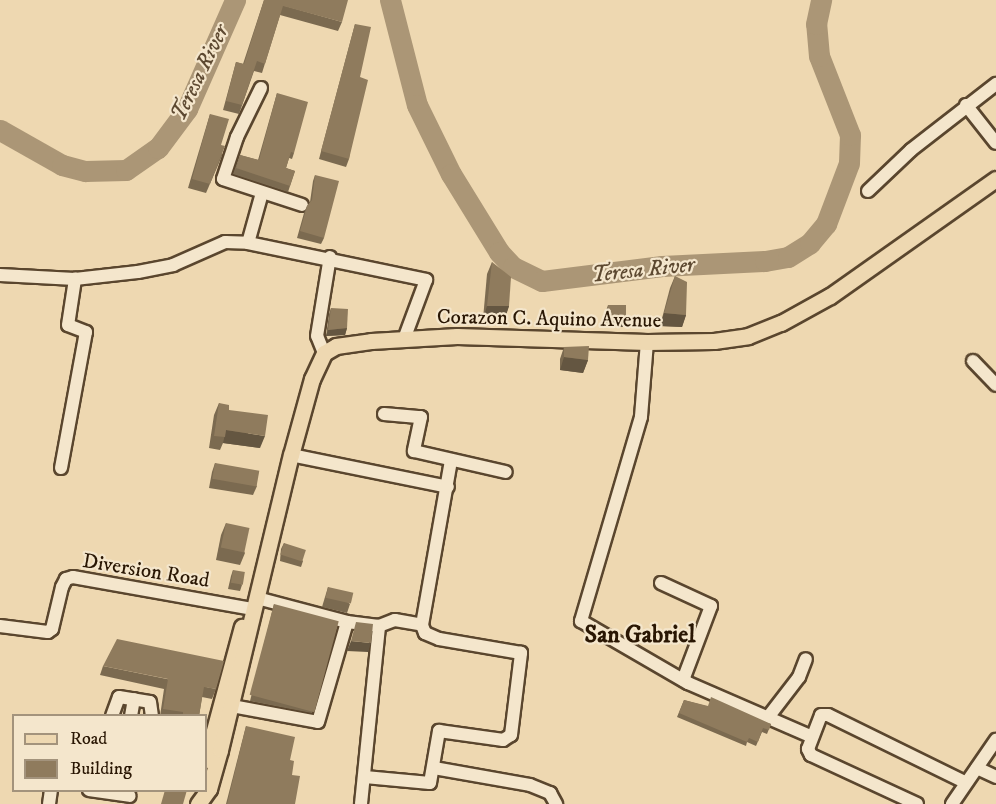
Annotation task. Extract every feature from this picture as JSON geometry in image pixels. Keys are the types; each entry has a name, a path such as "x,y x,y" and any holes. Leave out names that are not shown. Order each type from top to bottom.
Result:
{"main road":[{"name":"Corazon C. Aquino Avenue","path":"324,353 336,346 404,339 502,336 646,342 723,340 781,323 830,296 996,179"},
{"path":"207,792 214,735 232,706 291,455 312,379 324,353"},
{"path":"207,757 244,621 255,603"}],"street":[{"path":"868,191 966,105 996,84"},
{"path":"261,88 223,171 226,182 302,205"},
{"path":"966,105 996,143"},
{"path":"248,243 262,193"},
{"path":"0,275 75,279 173,265 225,242 248,243 330,257 426,280 404,339"},
{"path":"324,353 317,336 330,257"},
{"path":"62,468 86,332 68,325 75,279"},
{"path":"646,342 641,417 581,621 683,680 813,737"},
{"path":"973,361 996,385"},
{"path":"384,414 421,417 414,451 506,472"},
{"path":"291,455 448,487"},
{"path":"365,777 430,783 439,731 508,739 522,658 517,651 439,639 425,633 422,625 451,461"},
{"name":"Diversion Road","path":"0,626 52,629 62,587 66,579 73,577 255,603"},
{"path":"661,583 711,606 683,680"},
{"path":"255,603 347,622 379,626 395,620 422,625"},
{"path":"232,706 318,722 347,622"},
{"path":"361,804 379,626"},
{"path":"769,716 799,676 806,659"},
{"path":"113,714 117,698 150,702 152,714"},
{"path":"131,714 134,699"},
{"path":"917,804 811,755 808,748 821,715 828,715 964,782"},
{"path":"952,804 964,782 977,768 996,740"},
{"path":"434,768 530,785 550,793 556,804"},
{"path":"977,768 996,777"},
{"path":"103,792 130,796"}],"building":[{"path":"264,0 348,0 342,22 283,6 265,64 257,61 242,105 226,101 236,62 244,64"},
{"path":"355,24 371,27 360,77 368,80 349,159 321,151"},
{"path":"277,93 308,102 294,153 291,152 286,168 295,171 290,186 236,168 240,155 259,160"},
{"path":"210,114 229,119 221,145 225,146 210,184 192,179"},
{"path":"315,175 339,181 324,238 300,231 307,206 312,200"},
{"path":"492,262 511,277 509,306 487,306"},
{"path":"675,276 687,282 686,315 664,313"},
{"path":"608,305 626,305 626,321 608,321"},
{"path":"331,308 348,309 347,328 328,330"},
{"path":"589,346 588,360 564,357 564,347"},
{"path":"219,403 229,405 229,410 268,415 265,436 226,430 225,437 214,436"},
{"path":"215,463 259,471 257,487 212,479"},
{"path":"226,523 249,528 244,552 221,547"},
{"path":"284,543 306,550 302,562 280,554"},
{"path":"233,570 245,572 243,585 231,583"},
{"path":"328,587 353,593 351,604 326,598"},
{"path":"274,604 339,621 314,712 250,695"},
{"path":"356,622 373,624 371,643 351,641"},
{"path":"117,639 224,661 216,689 204,687 199,714 183,714 183,712 163,709 168,679 103,666"},
{"path":"711,697 771,724 769,730 763,728 758,742 749,738 747,742 679,713 684,700 708,706"},
{"path":"246,726 295,737 290,760 294,761 292,775 300,776 295,804 227,804"},
{"path":"164,792 186,792 183,804 161,804"}],"waterway":[{"name":"Teresa River","path":"0,130 62,165 85,171 126,170 158,148 187,109 235,0"},
{"name":"Teresa River","path":"390,0 417,105 451,174 499,252 513,267 542,281 662,266 765,261 788,257 810,243 826,224 849,163 850,135 819,56 816,24 821,0"}],"district":[{"name":"San Gabriel","path":"640,636"}]}
